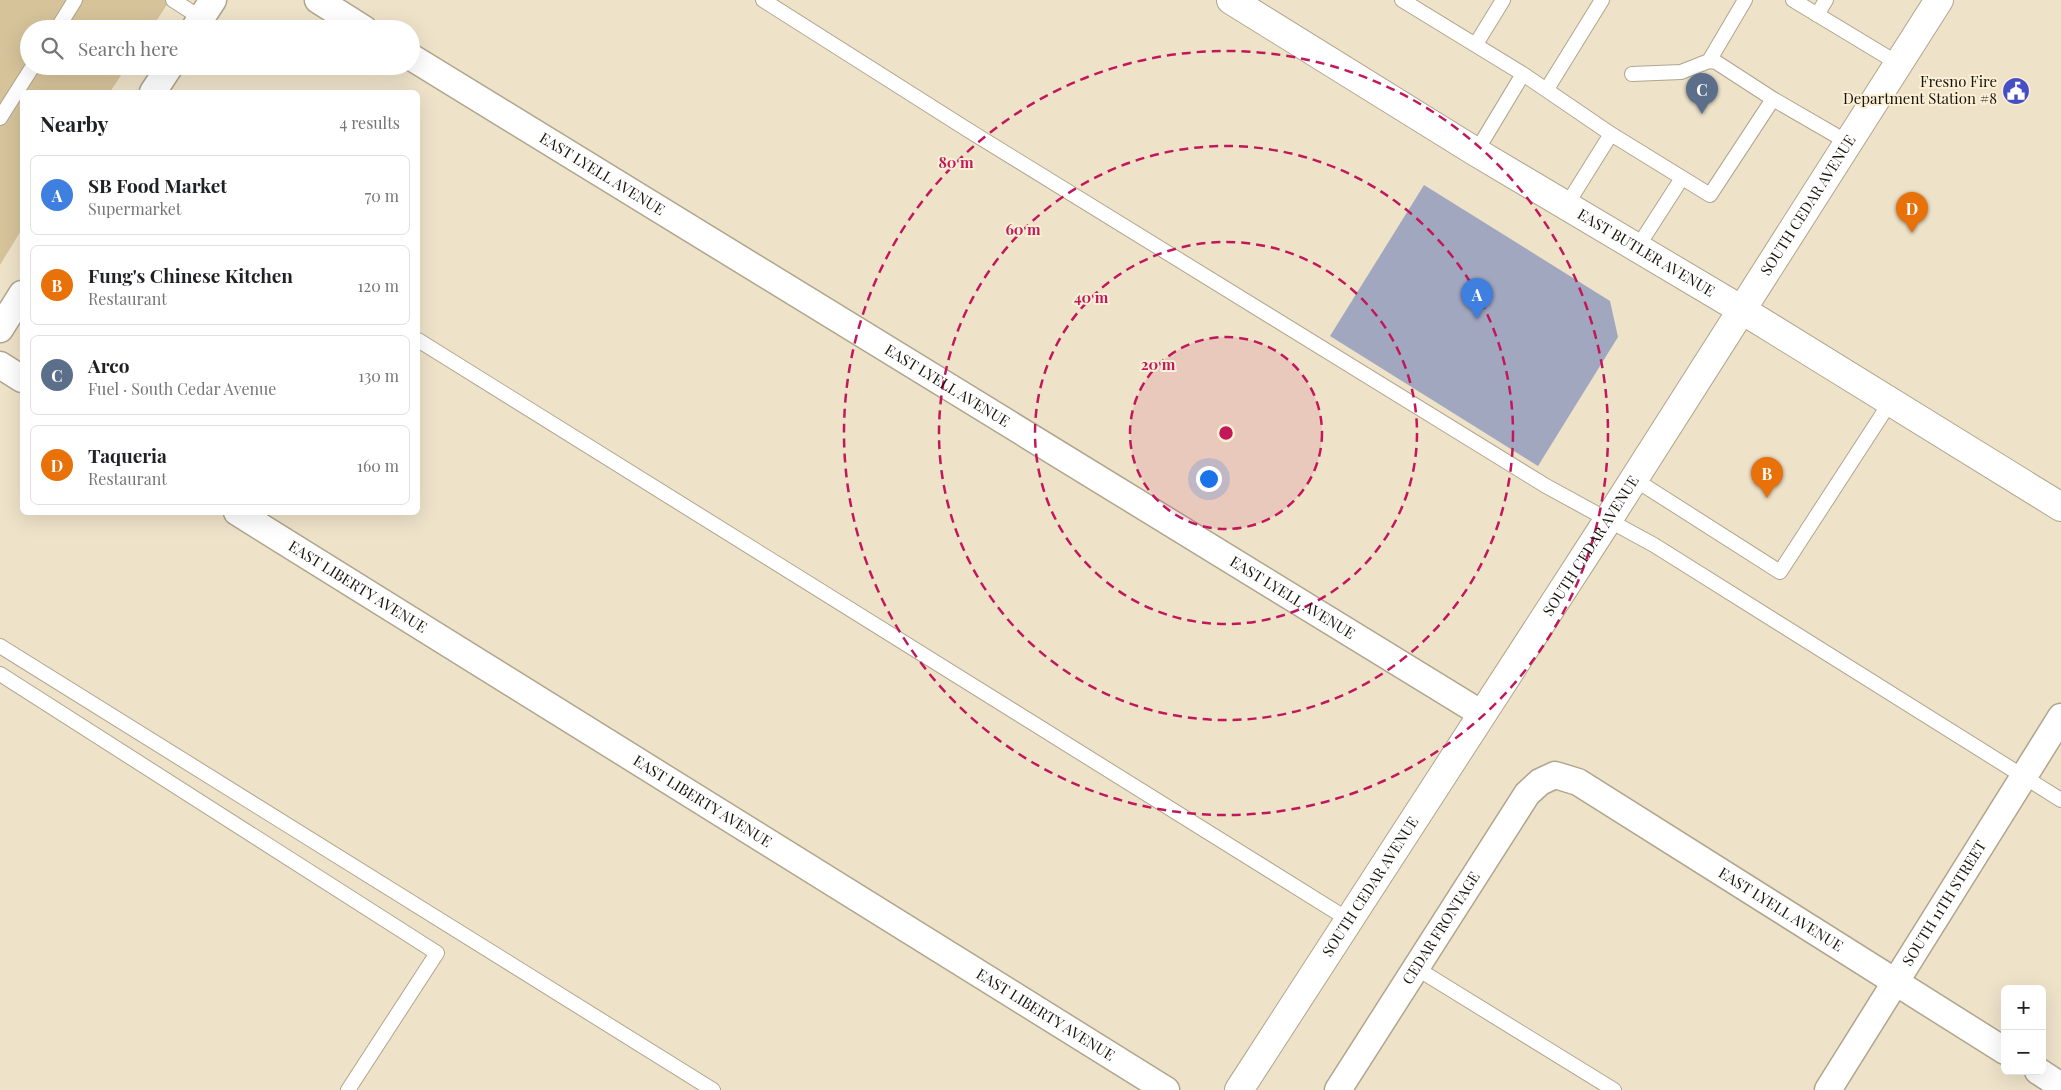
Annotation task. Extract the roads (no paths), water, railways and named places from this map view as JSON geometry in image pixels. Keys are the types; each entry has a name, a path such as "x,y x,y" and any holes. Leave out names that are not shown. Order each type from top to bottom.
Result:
{"main road":[{"name":"EAST BUTLER AVENUE","path":"1231,0 1476,152 2059,502"},
{"name":"SOUTH CEDAR AVENUE","path":"1239,1090 1608,520 1938,0"}],"street":[{"path":"318,0 350,20"},
{"name":"EAST LYELL AVENUE","path":"420,64 1482,714"},
{"path":"154,90 164,75"},
{"path":"0,330 20,297"},
{"path":"0,365 20,378"},
{"name":"EAST LIBERTY AVENUE","path":"242,515 1166,1090"},
{"name":"SOUTH 11TH STREET","path":"1828,1090 2061,717"},
{"name":"EAST LYELL AVENUE","path":"1555,774 1578,782 2001,1048"},
{"name":"CEDAR FRONTAGE","path":"1338,1090 1527,794 1540,782 1555,774"},
{"path":"2044,1075 2061,1086"}],"lane":[{"path":"63,20 75,0"},
{"path":"173,0 203,16"},
{"path":"763,0 968,130 1487,450 1546,486 1654,545 2061,800"},
{"path":"1402,0 1476,44 1611,134 1710,195 1773,99"},
{"path":"1476,44 1504,0"},
{"path":"1546,89 1602,0"},
{"path":"1709,61 1745,0"},
{"path":"1793,0 1899,64"},
{"path":"1817,15 1826,0"},
{"path":"1632,74 1682,72 1709,61 1723,64 1773,99 1849,143"},
{"path":"1476,152 1523,74"},
{"path":"0,118 27,75"},
{"path":"1566,206 1611,134"},
{"path":"1637,248 1682,178"},
{"path":"420,341 1349,920"},
{"path":"1634,479 1780,572 1891,401"},
{"path":"0,646 713,1090"},
{"path":"0,674 437,954 348,1090"},
{"path":"1416,968 1614,1090"}],"place":[{"name":"Fresno Fire Department Station #8","path":"2016,91"},
{"name":"Arco","path":"1702,114"},
{"name":"Taqueria","path":"1912,233"},
{"name":"SB Food Market","path":"1477,319"},
{"name":"Fung's Chinese Kitchen","path":"1767,498"}]}
